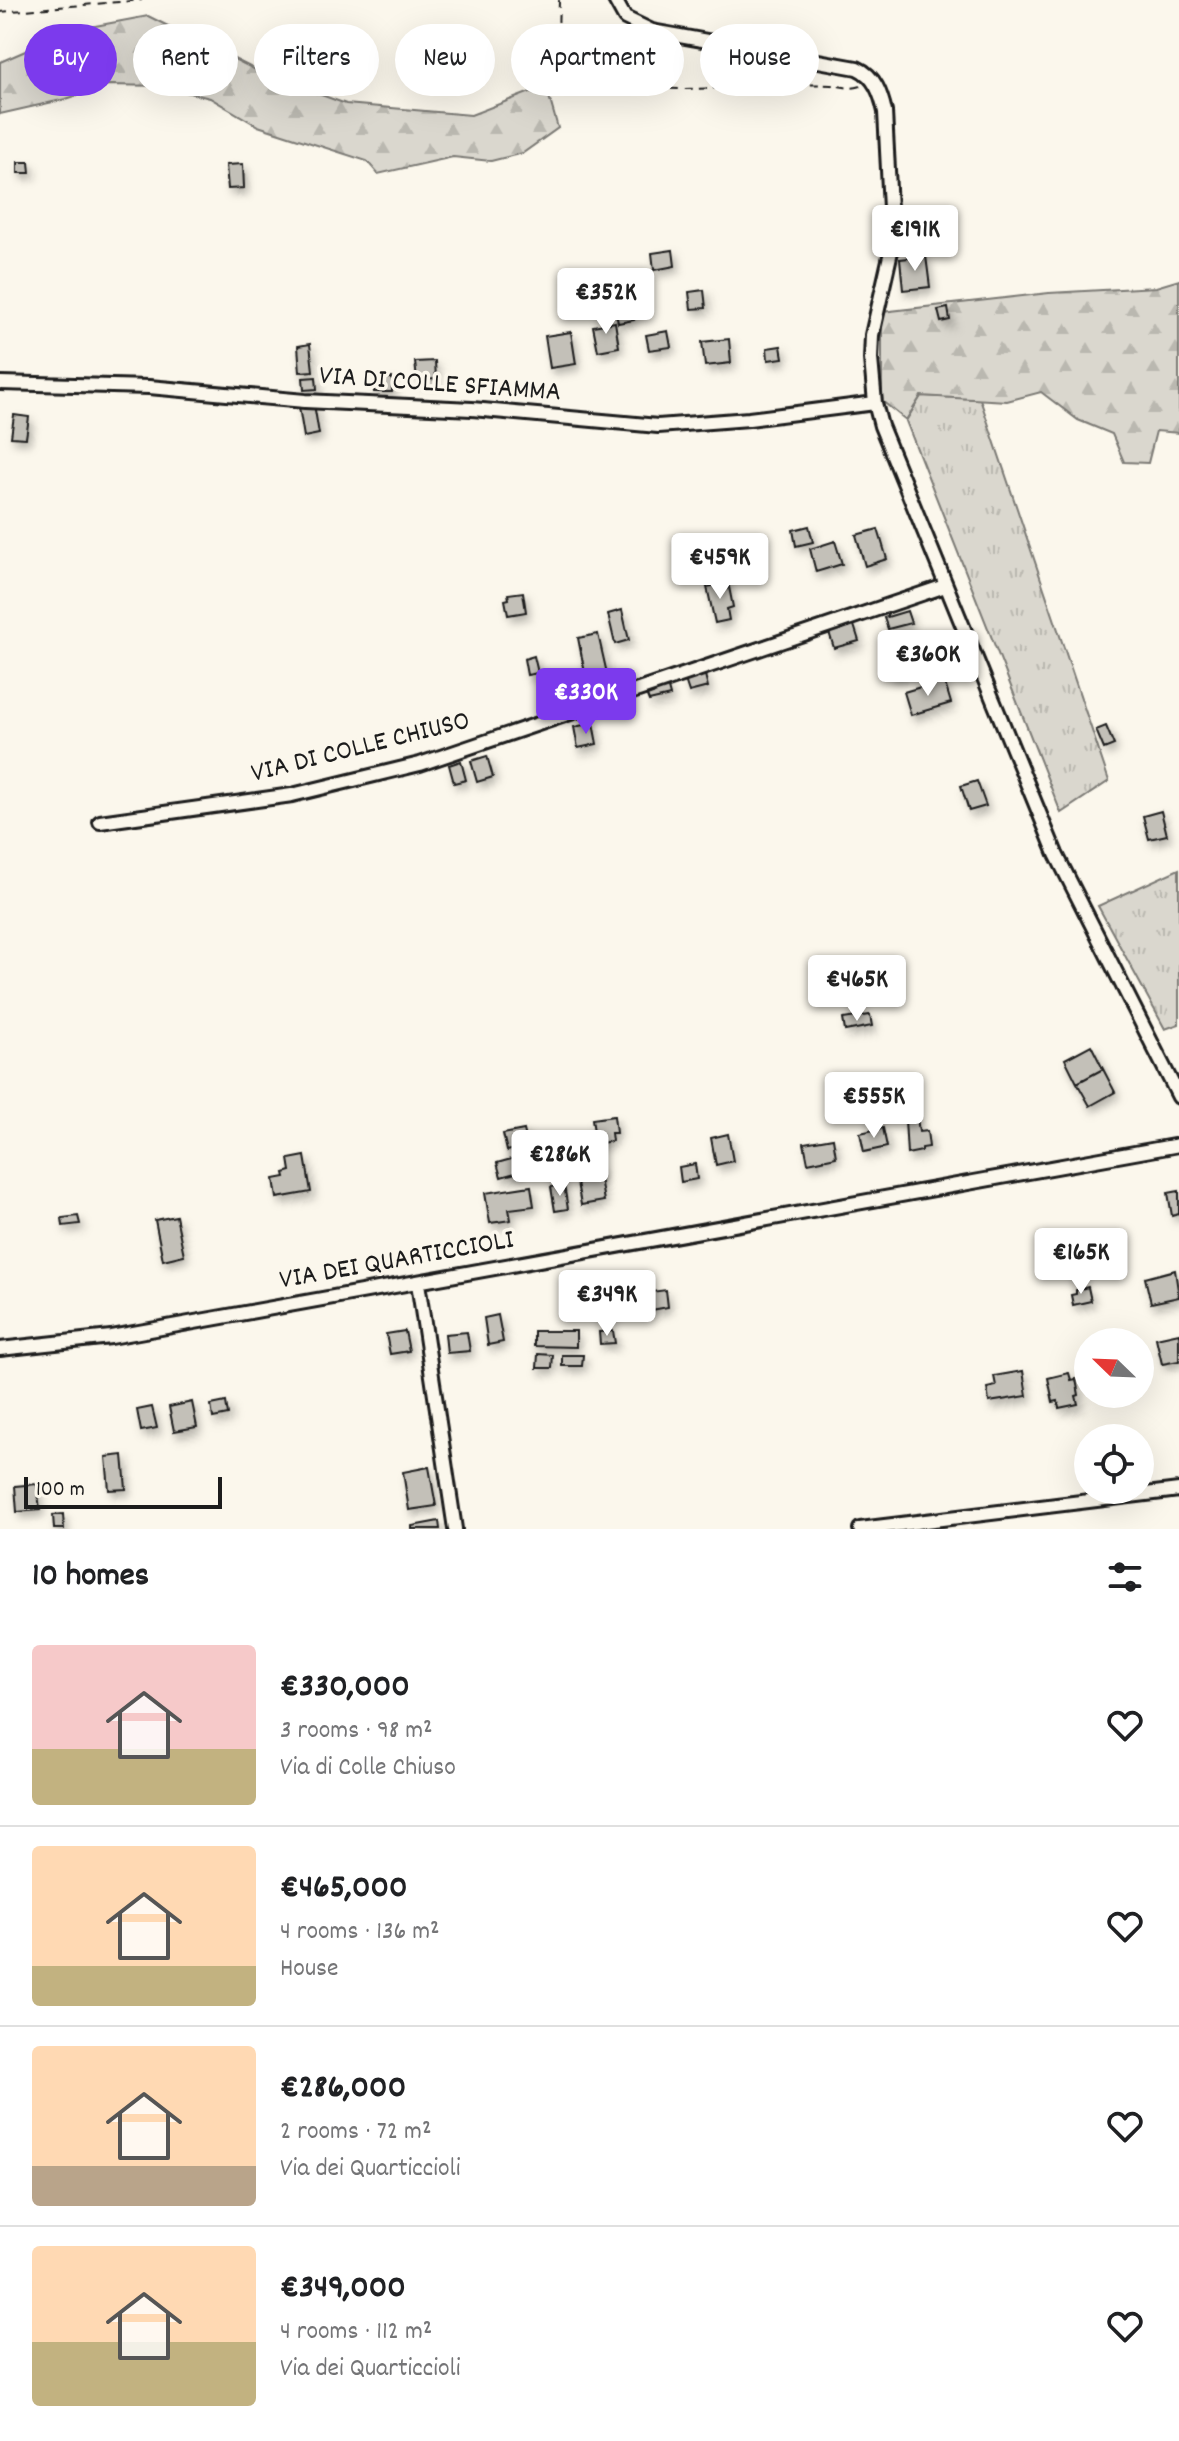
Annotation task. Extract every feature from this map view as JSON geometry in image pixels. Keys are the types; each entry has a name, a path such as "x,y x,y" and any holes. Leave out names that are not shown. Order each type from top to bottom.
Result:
{"street":[{"path":"615,0 625,18 652,31 857,68 874,82 885,112 892,247 872,335 875,403 890,454 1056,854 1179,1097"},
{"name":"VIA DI COLLE SFIAMMA","path":"0,383 149,387 305,401 472,409 658,426 749,419 875,403"},
{"name":"VIA DI COLLE CHIUSO","path":"100,822 292,795 420,764 945,586"},
{"name":"VIA DEI QUARTICCIOLI","path":"0,1349 111,1337 1179,1145"},
{"path":"418,1283 455,1529"},
{"path":"860,1529 1179,1490"}],"path":[{"path":"0,12 142,0"},
{"path":"559,0 563,48 591,72 613,82 657,88 816,85 852,89 874,82"}],"green space":[{"path":"148,16 164,24 133,24 133,85 117,85 117,24 106,24"},
{"path":"24,52 24,96 75,96 0,114 0,62"},
{"path":"238,61 254,69 254,96 324,96 346,104 471,115 520,96 549,96 558,128 523,153 491,161 453,157 378,174 367,161 258,126 202,96 238,96"},
{"path":"1179,280 1179,433 1156,431 1148,463 1124,462 1112,434 1078,420 1041,392 1007,401 921,396 906,420 882,401 882,312 1049,293 1156,287"},
{"path":"921,396 980,399 1109,781 1061,813 906,421"},
{"path":"1179,869 1179,1024 1165,1029 1098,906"}],"building":[{"path":"18,162 29,162 30,173 18,173"},
{"path":"243,164 244,188 228,189 226,165"},
{"path":"673,250 675,266 654,270 652,253"},
{"path":"926,256 930,287 903,290 900,259"},
{"path":"704,290 706,308 691,309 689,292"},
{"path":"630,301 634,320 618,323 614,304"},
{"path":"948,308 950,320 941,322 938,310"},
{"path":"615,322 619,347 598,351 593,326"},
{"path":"668,331 671,347 649,350 646,335"},
{"path":"571,332 576,364 550,368 545,336"},
{"path":"729,339 731,363 705,366 702,342"},
{"path":"310,344 313,371 300,372 298,346"},
{"path":"781,346 783,358 768,360 767,348"},
{"path":"435,361 436,379 417,380 415,362"},
{"path":"316,377 317,389 304,390 303,378"},
{"path":"374,378 392,378 392,392 374,392"},
{"path":"314,404 319,434 304,437 299,407"},
{"path":"14,415 29,417 26,438 11,437"},
{"path":"809,526 813,542 796,546 793,530"},
{"path":"878,529 887,559 865,566 856,535"},
{"path":"835,541 842,564 816,572 810,549"},
{"path":"728,582 733,607 727,609 729,620 715,623 707,587"},
{"path":"523,592 526,612 508,615 505,600 509,599 508,594"},
{"path":"622,610 629,640 615,644 608,614"},
{"path":"907,611 911,623 888,629 884,618"},
{"path":"853,622 859,641 834,648 828,629"},
{"path":"598,634 608,678 587,683 578,638"},
{"path":"935,643 939,667 890,677 886,653"},
{"path":"534,656 538,673 527,675 524,659"},
{"path":"704,671 708,687 689,692 684,677"},
{"path":"944,680 951,703 911,715 904,692"},
{"path":"667,685 670,696 649,701 647,696 653,694 651,689"},
{"path":"593,723 597,744 578,748 574,727"},
{"path":"1106,726 1114,745 1104,749 1096,730"},
{"path":"487,756 493,777 477,782 471,761"},
{"path":"461,761 466,780 454,783 449,765"},
{"path":"977,781 986,806 969,811 961,786"},
{"path":"1161,811 1167,835 1149,839 1143,816"},
{"path":"870,1015 872,1026 845,1031 843,1019"},
{"path":"1091,1045 1103,1069 1077,1083 1065,1059"},
{"path":"1103,1069 1115,1092 1090,1106 1077,1083"},
{"path":"614,1116 616,1133 611,1133 612,1141 596,1144 592,1119"},
{"path":"917,1118 919,1132 927,1131 929,1147 907,1154 905,1120"},
{"path":"883,1128 887,1147 864,1152 860,1133"},
{"path":"524,1130 528,1146 507,1151 503,1134"},
{"path":"728,1134 733,1161 716,1165 711,1138"},
{"path":"833,1138 836,1157 808,1163 804,1143"},
{"path":"305,1156 311,1192 277,1198 274,1179 285,1177 284,1173 291,1171 289,1159"},
{"path":"515,1158 519,1172 501,1177 497,1163"},
{"path":"695,1164 697,1179 681,1182 679,1167"},
{"path":"598,1167 604,1201 581,1205 575,1171"},
{"path":"564,1185 568,1209 555,1211 551,1187"},
{"path":"531,1186 534,1206 509,1209 511,1220 490,1223 485,1193"},
{"path":"1179,1191 1179,1214 1172,1216 1168,1193"},
{"path":"78,1216 80,1224 63,1226 62,1218"},
{"path":"176,1216 184,1255 163,1260 155,1220"},
{"path":"1175,1270 1179,1297 1151,1303 1145,1278"},
{"path":"1088,1287 1091,1301 1073,1305 1071,1295"},
{"path":"620,1289 623,1307 601,1310 599,1292"},
{"path":"666,1290 668,1307 646,1311 643,1293"},
{"path":"498,1315 503,1342 488,1345 484,1318"},
{"path":"405,1331 409,1351 390,1354 386,1334"},
{"path":"534,1331 576,1331 576,1347 534,1346"},
{"path":"613,1331 615,1343 600,1344 599,1332"},
{"path":"467,1332 470,1351 447,1353 445,1334"},
{"path":"1179,1333 1179,1361 1162,1364 1156,1338"},
{"path":"538,1354 553,1355 552,1368 537,1368"},
{"path":"562,1355 583,1355 582,1366 562,1366"},
{"path":"1023,1371 1027,1396 989,1402 987,1388 996,1386 994,1376"},
{"path":"1069,1373 1071,1380 1074,1379 1074,1405 1059,1408 1058,1401 1053,1402 1048,1378"},
{"path":"192,1402 197,1427 174,1431 169,1407"},
{"path":"226,1402 228,1415 213,1418 211,1405"},
{"path":"152,1407 157,1428 141,1431 137,1410"},
{"path":"123,1455 126,1489 109,1490 106,1457"},
{"path":"429,1467 436,1506 409,1510 403,1472"},
{"path":"37,1484 40,1510 17,1512 15,1486"},
{"path":"63,1514 64,1529 54,1529 53,1515"},
{"path":"439,1521 440,1529 412,1529 412,1526"}]}
